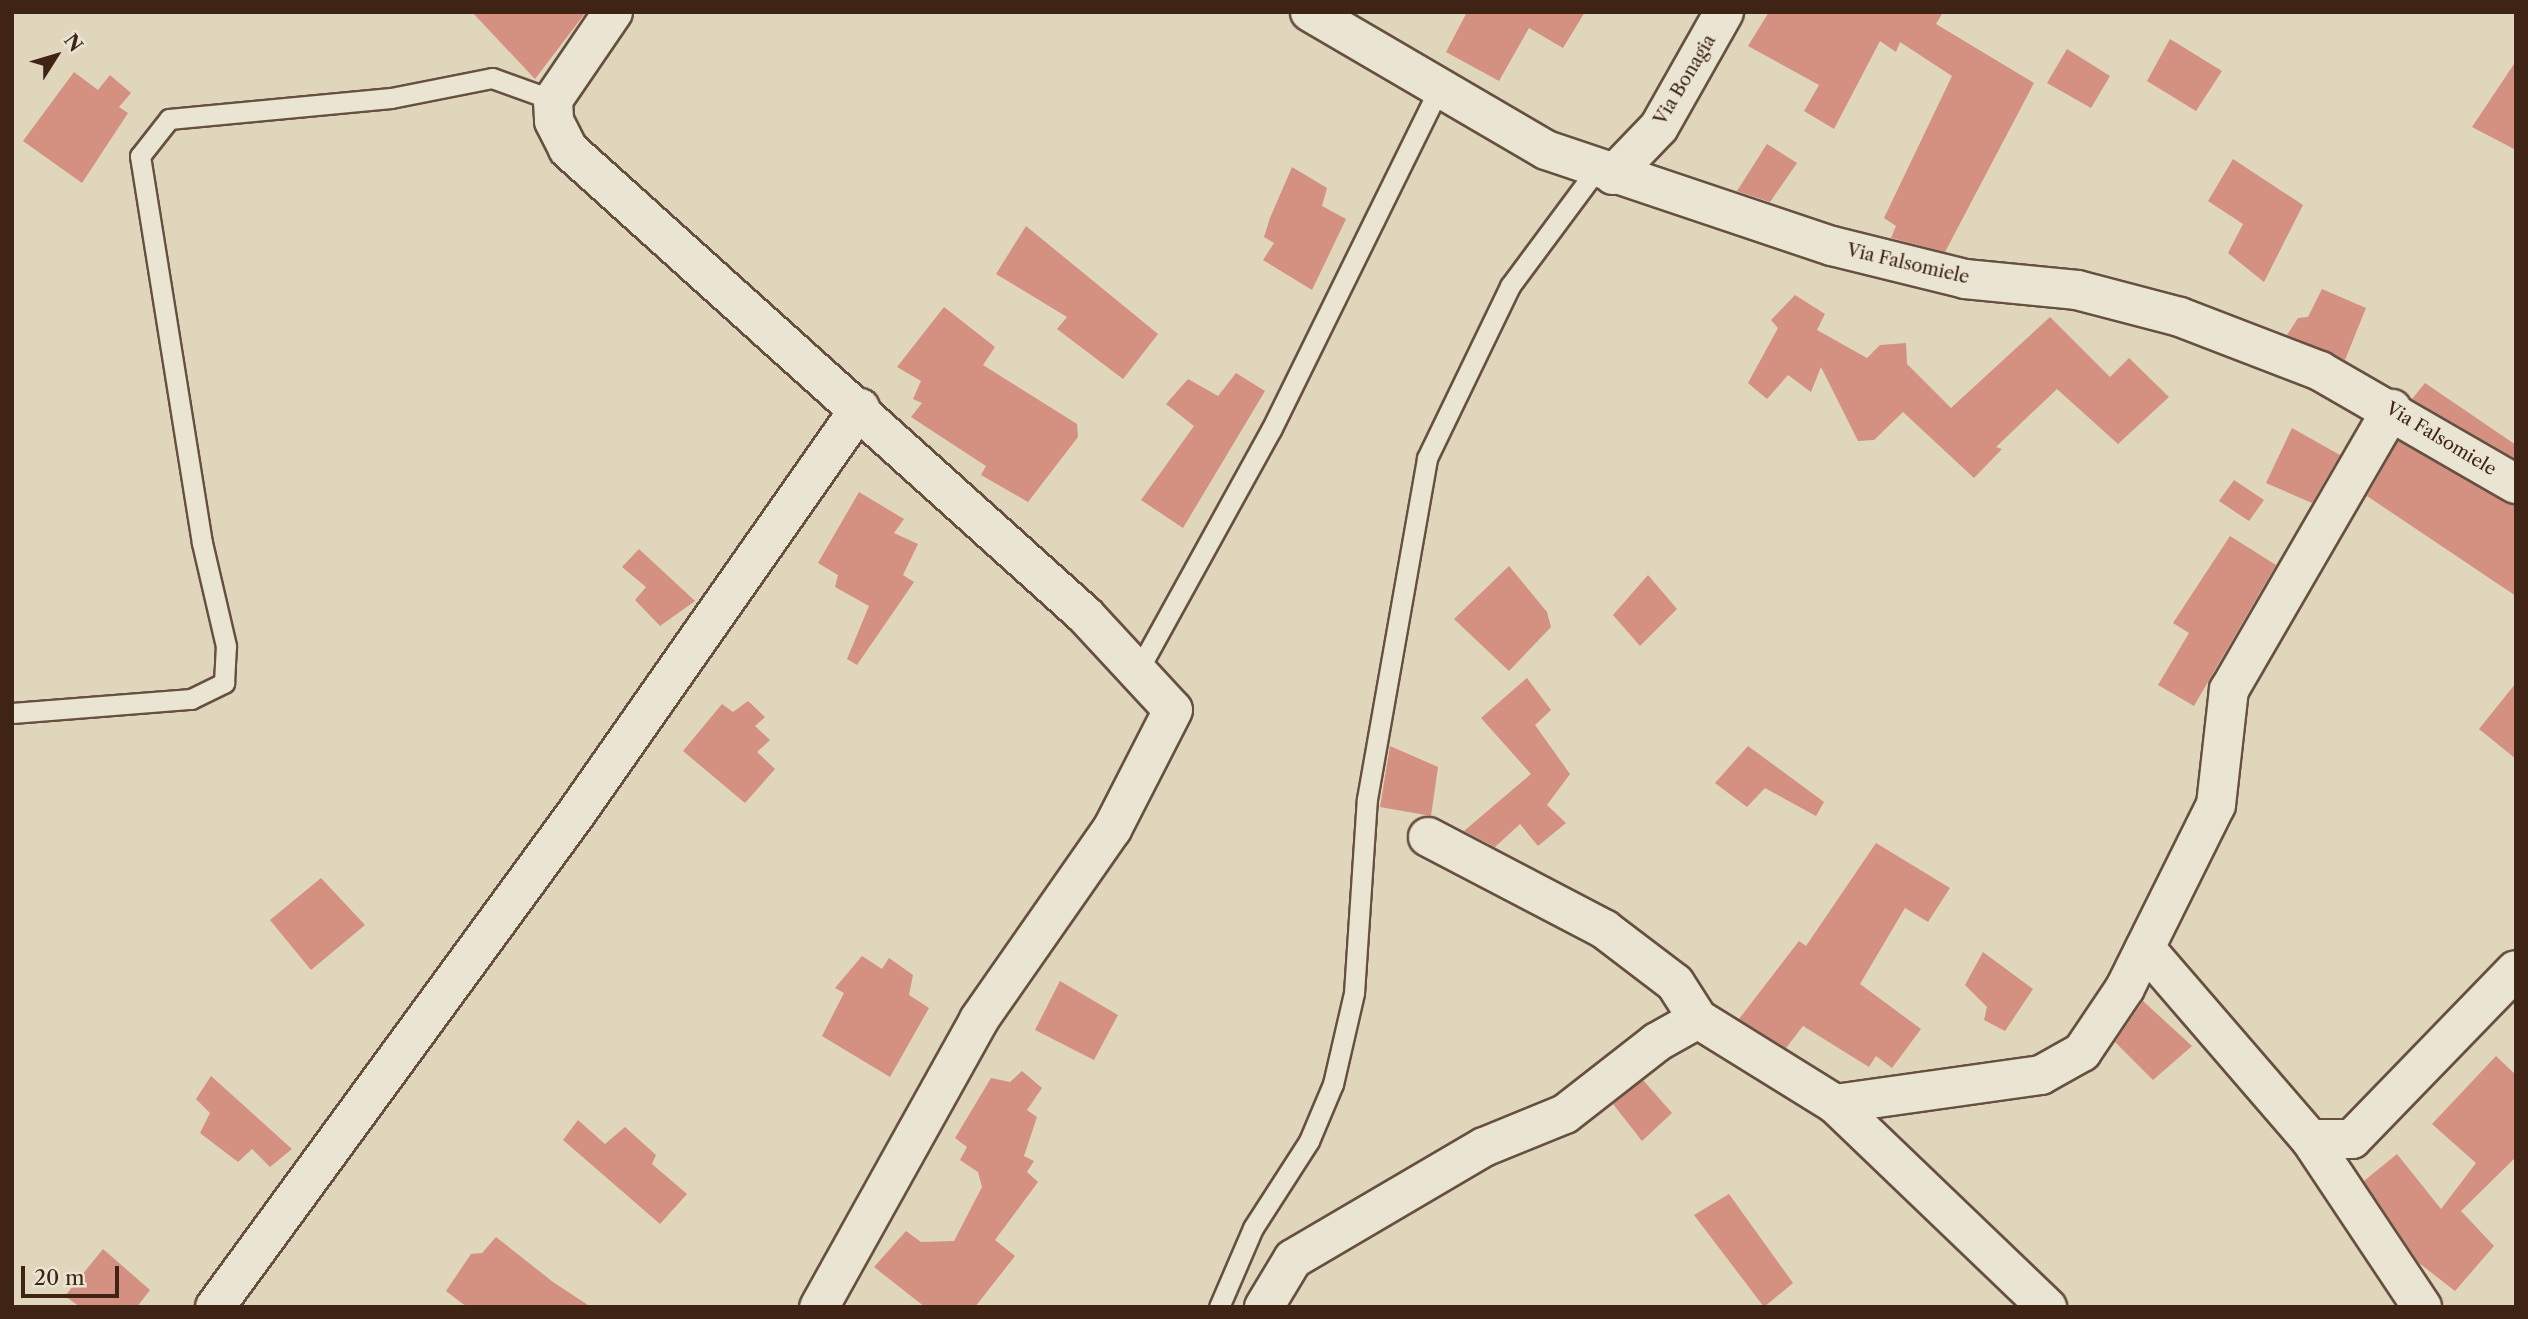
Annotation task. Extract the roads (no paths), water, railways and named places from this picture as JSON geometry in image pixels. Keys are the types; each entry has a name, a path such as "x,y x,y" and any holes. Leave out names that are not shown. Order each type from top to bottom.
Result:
{"street":[{"path":"612,12 553,100 554,121 568,149 860,408 1140,667 1172,710 1112,829 979,1020 819,1307"},
{"name":"Via Falsomiele","path":"1310,12 1546,150 1832,246 1965,279 2077,290 2180,317 2320,371 2392,409 2516,484"},
{"name":"Via Bonagia","path":"1605,172 1659,127 1724,12"},
{"path":"215,1307 567,826 860,408"},
{"path":"1835,1104 2041,1074 2082,1052 2144,948 2216,805 2230,690 2392,409"},
{"path":"1428,837 1604,929 1675,983 1698,1019 1835,1104 2048,1307"},
{"path":"2144,948 2310,1139 2422,1307"},
{"path":"2310,1139 2352,1139 2516,970"},
{"path":"1264,1307 1293,1259 1484,1147 1565,1114 1657,1042 1698,1019"}],"lane":[{"path":"12,713 191,699 224,683 226,646 202,543 140,156 169,119 364,101 492,78 553,100"},
{"path":"1140,667 1271,430 1440,87"},
{"path":"1219,1307 1253,1227 1308,1141 1333,1084 1354,993 1367,799 1427,458 1510,286 1605,172"}]}
